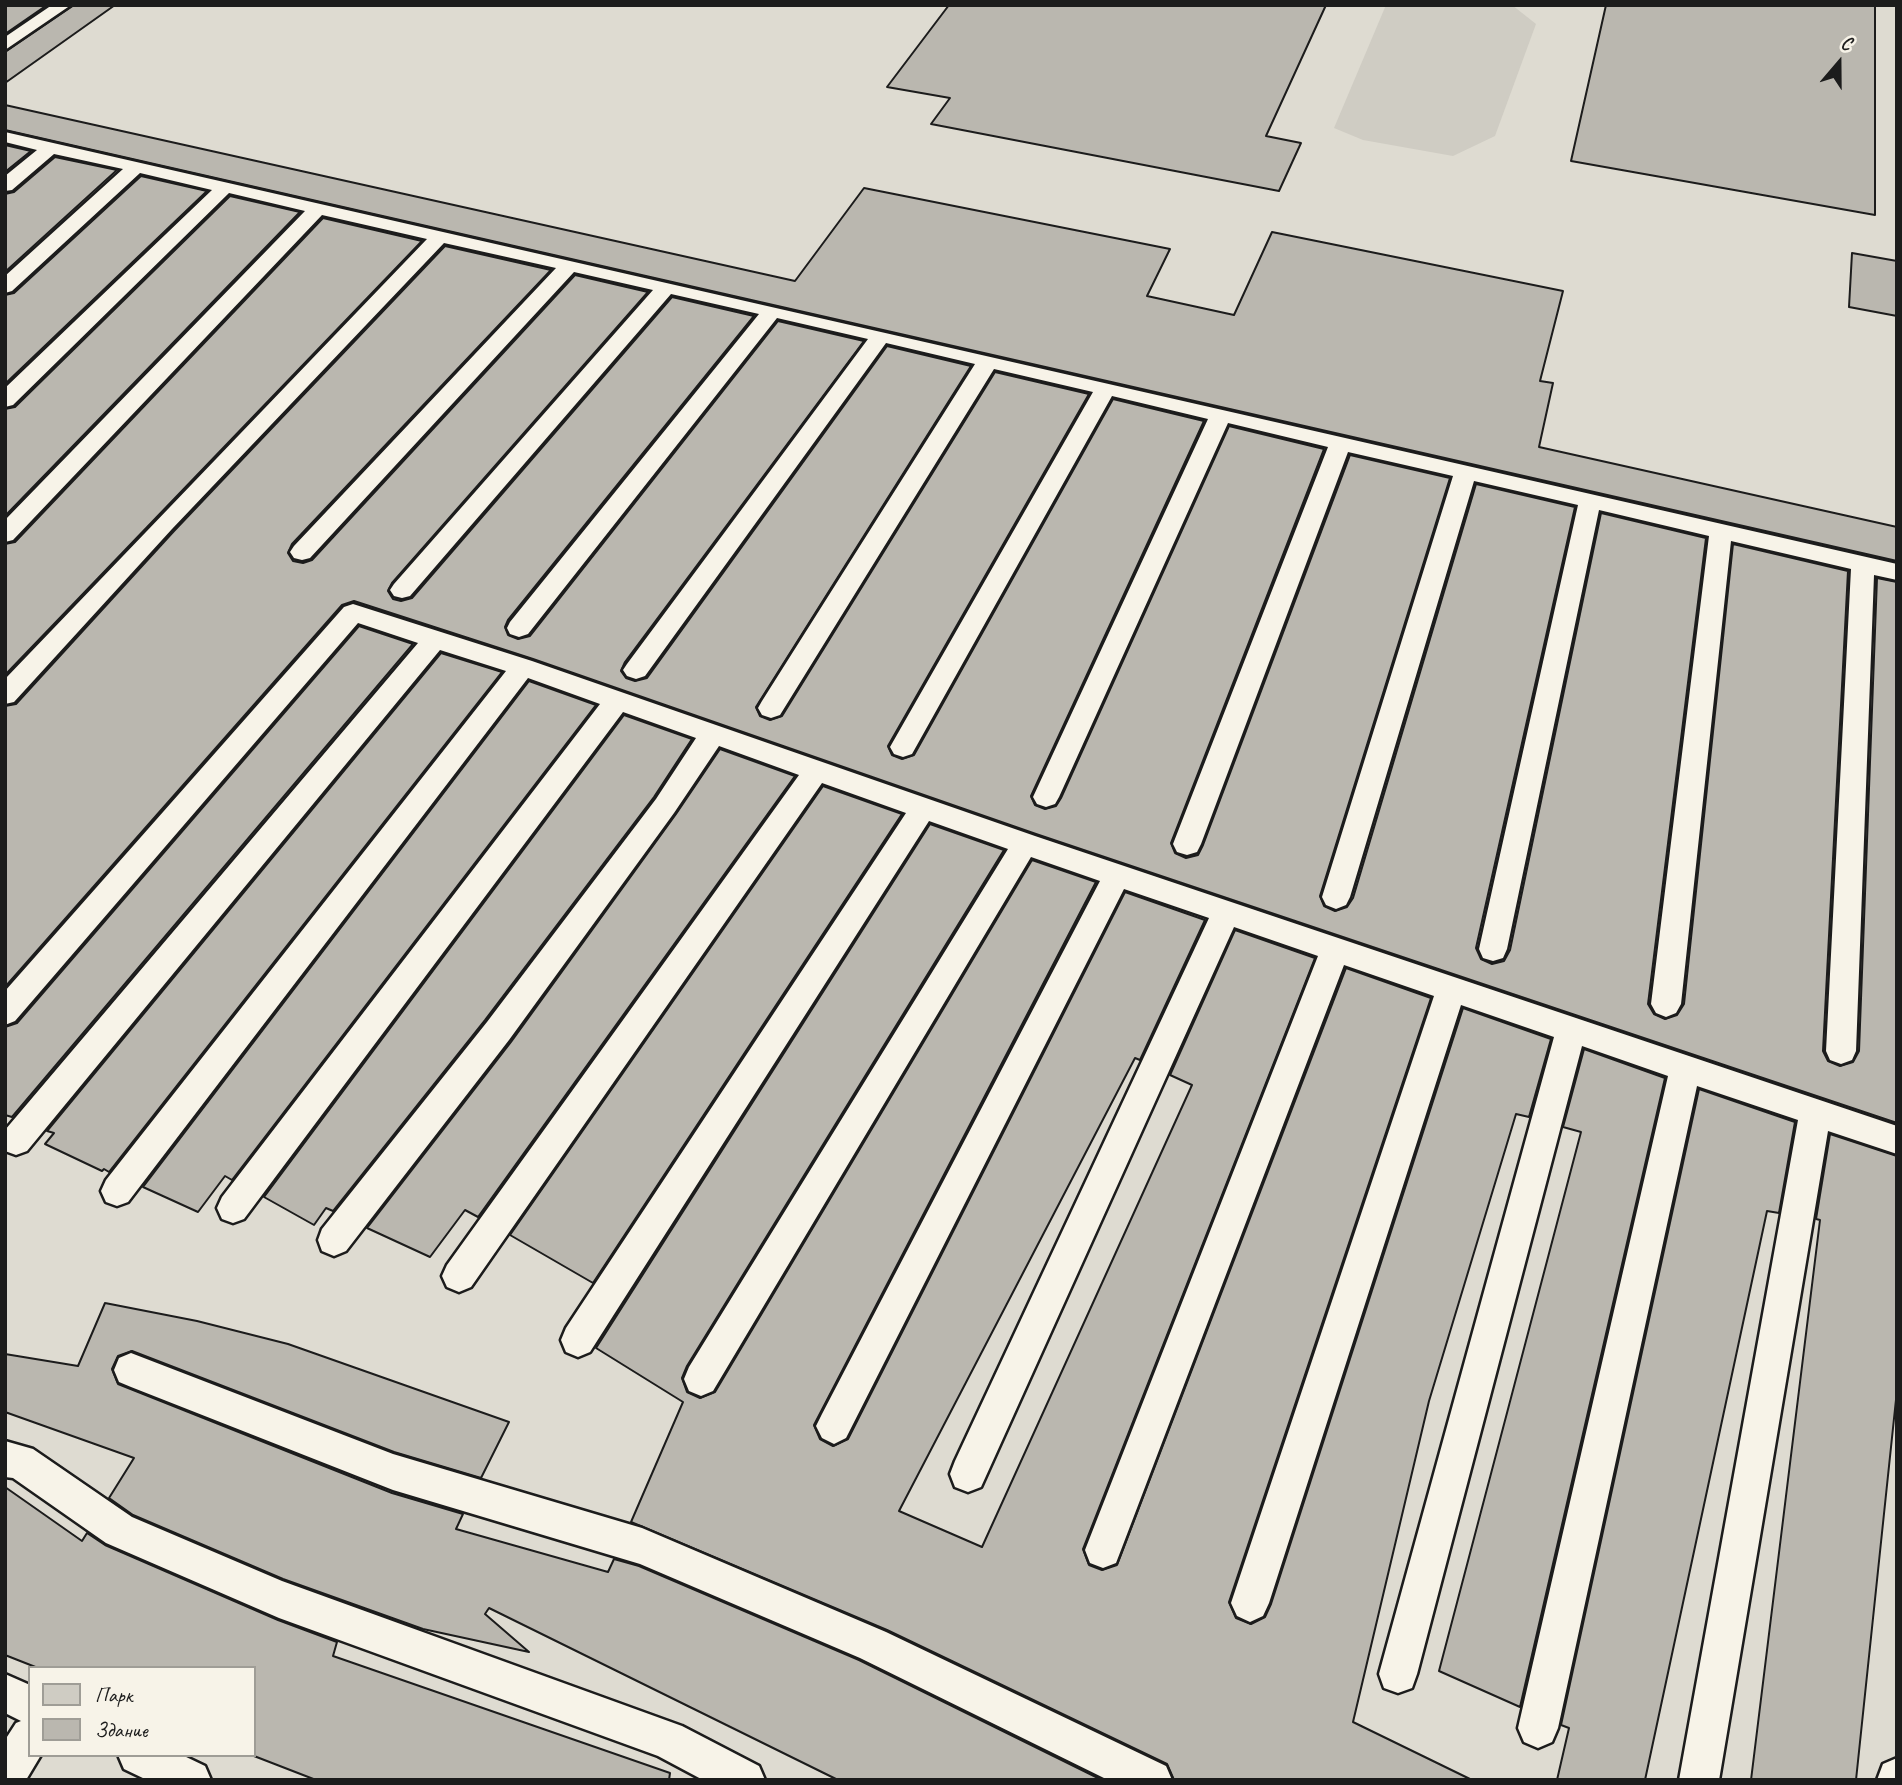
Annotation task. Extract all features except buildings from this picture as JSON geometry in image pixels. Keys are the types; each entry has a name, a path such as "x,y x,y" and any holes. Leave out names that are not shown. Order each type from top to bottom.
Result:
{"lane":[{"path":"5,45 63,5"},
{"path":"5,137 881,336 1897,572"},
{"path":"5,186 51,147"},
{"path":"5,287 136,167"},
{"path":"5,400 225,187"},
{"path":"5,534 317,208"},
{"path":"5,695 164,524 440,236"},
{"path":"302,552 570,265"},
{"path":"402,590 667,287"},
{"path":"519,628 772,311"},
{"path":"636,670 881,336"},
{"path":"771,708 988,361"},
{"path":"904,747 1106,388"},
{"path":"1046,797 1221,415"},
{"path":"1187,844 1340,443"},
{"path":"1336,897 1465,472"},
{"path":"1493,948 1590,501"},
{"path":"1666,1004 1721,531"},
{"path":"1841,1051 1863,565"},
{"path":"5,1013 353,613 523,667 1025,844 1897,1140"},
{"path":"16,1140 435,639"},
{"path":"117,1191 523,667"},
{"path":"233,1208 617,701"},
{"path":"334,1240 498,1031 665,806 713,734"},
{"path":"458,1276 817,770"},
{"path":"578,1340 923,808"},
{"path":"701,1379 1025,844"},
{"path":"834,1426 1118,874"},
{"path":"968,1474 1227,911"},
{"path":"1103,1550 1335,950"},
{"path":"1250,1603 1451,989"},
{"path":"1398,1674 1571,1031"},
{"path":"1538,1728 1685,1069"},
{"path":"1699,1780 1815,1112"},
{"path":"131,1370 393,1472 642,1546 873,1645 1152,1780"},
{"path":"5,1459 20,1462 119,1530 143,1541 279,1599 668,1740 744,1780"},
{"path":"5,1693 28,1704"},
{"path":"5,1776 28,1740"},
{"path":"142,1757 191,1780"}],"shaded area":[{"path":"5,5 1897,5 1897,1780 5,1780"}],"green space":[{"path":"1386,5 1512,5 1536,24 1495,136 1453,156 1363,140 1334,128"}]}
